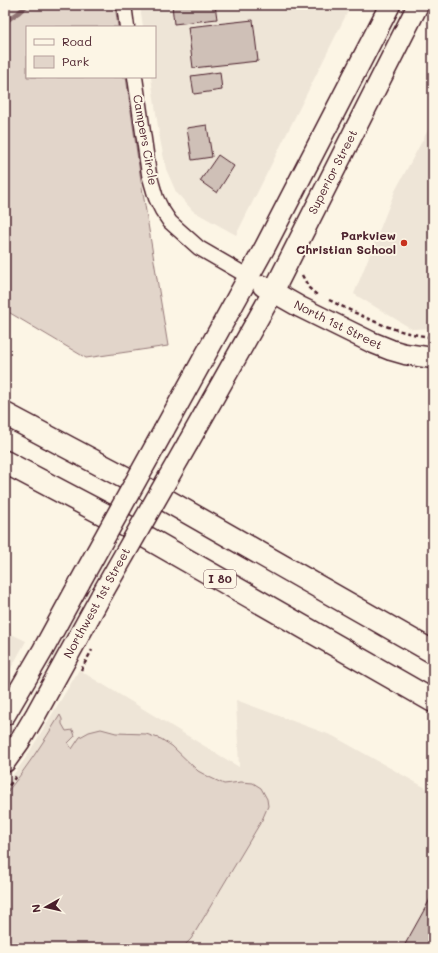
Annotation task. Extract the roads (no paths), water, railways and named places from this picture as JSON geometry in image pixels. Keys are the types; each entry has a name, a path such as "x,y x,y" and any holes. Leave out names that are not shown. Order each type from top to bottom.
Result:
{"highway":[{"path":"5,408 90,460"},
{"path":"5,414 152,492 433,652"},
{"name":"I 80","path":"5,462 132,529 433,701"},
{"path":"5,466 54,488"}],"main road":[{"path":"249,277 390,5"},
{"name":"Superior Street","path":"188,443 273,292 418,5"},
{"name":"North 1st Street","path":"249,277 273,292 371,342 405,354 433,358"},
{"name":"Northwest 1st Street","path":"5,715 43,650 249,277"},
{"name":"Northwest 1st Street","path":"5,762 20,741 36,714 188,443"}],"street":[{"path":"124,5 127,26"},
{"name":"Campers Circle","path":"135,78 149,174 156,198 162,210 170,222 199,248 249,277"}],"waterway":[{"path":"5,22 27,5"}],"place":[{"name":"Parkview Christian School","path":"404,243"}]}
